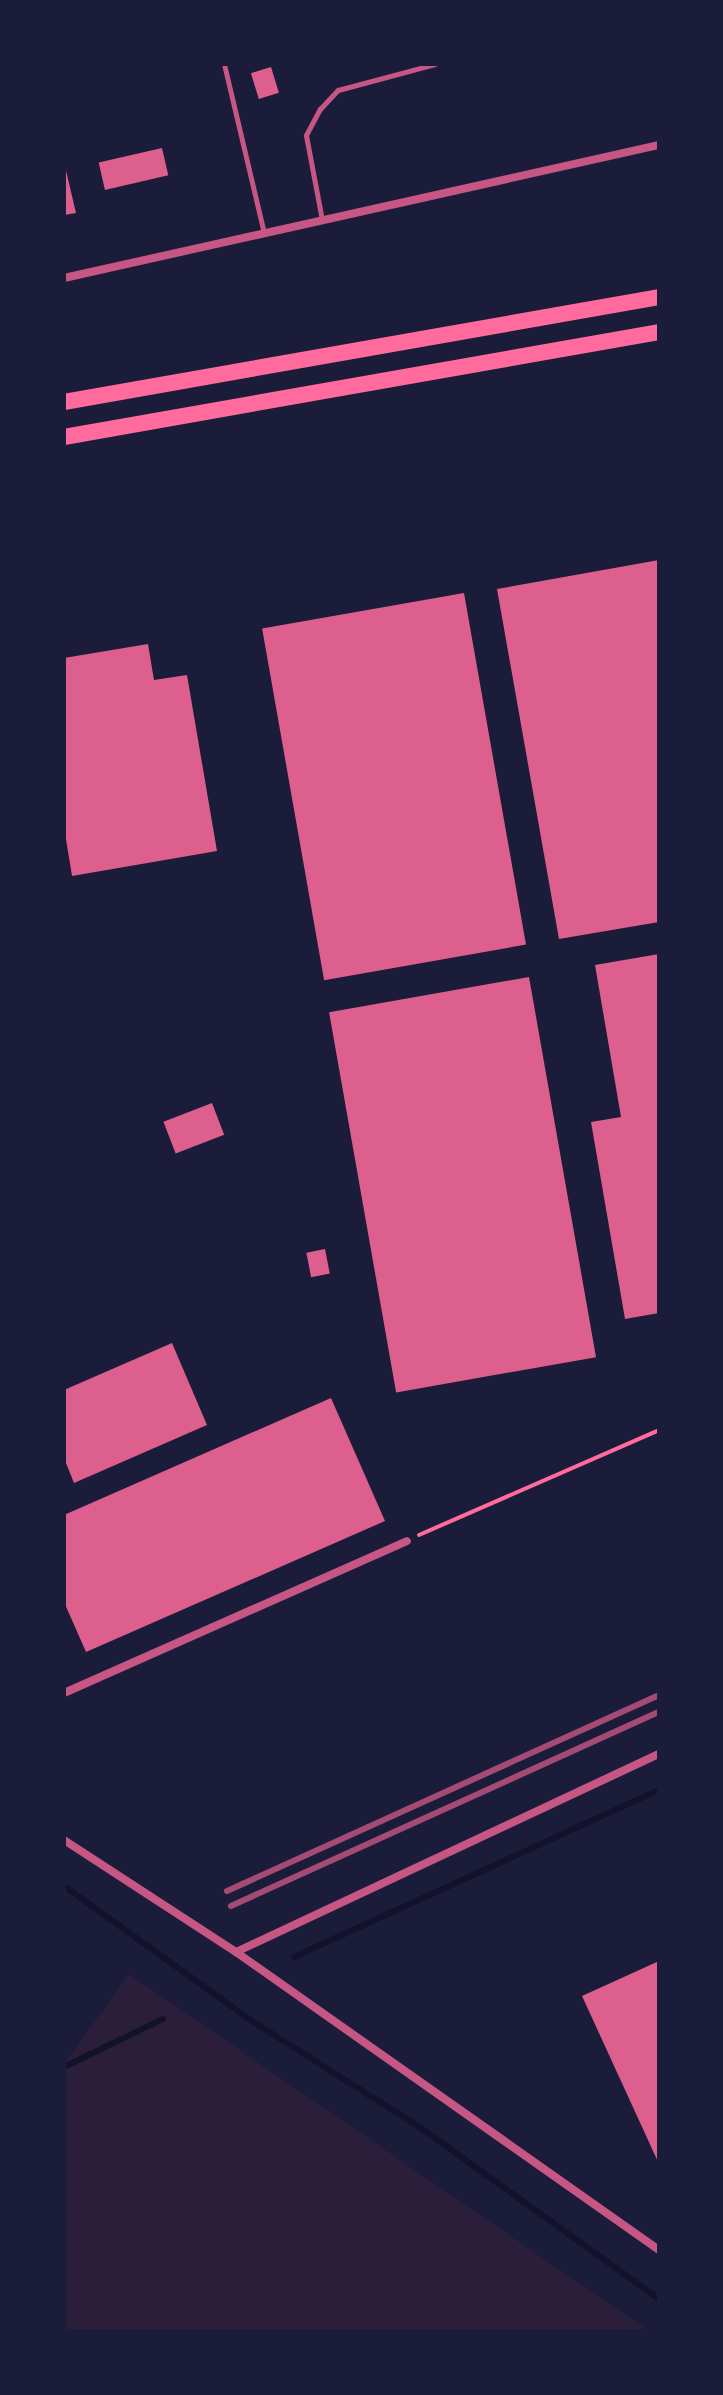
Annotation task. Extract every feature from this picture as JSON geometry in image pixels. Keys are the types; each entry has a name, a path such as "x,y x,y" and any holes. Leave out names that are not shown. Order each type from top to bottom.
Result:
{"highway":[{"path":"64,402 659,297"},
{"path":"64,437 659,332"}],"street":[{"path":"64,278 659,145"},
{"path":"64,1693 407,1541"},
{"path":"236,1952 659,1754"},
{"path":"64,1840 236,1952 659,2250"}],"lane":[{"path":"224,64 264,233"},
{"path":"322,220 306,135 320,109 338,90 435,64"}],"path":[{"path":"407,1541 659,1430"}],"shaded area":[{"path":"129,1974 649,2331 64,2331 64,2064"}],"building":[{"path":"271,67 279,93 259,99 251,73"},
{"path":"162,148 168,175 105,190 99,163"},
{"path":"64,162 76,213 64,215"},
{"path":"659,560 659,922 559,939 497,589"},
{"path":"464,593 526,945 324,980 262,629"},
{"path":"148,644 154,680 187,675 217,851 72,876 64,827 64,658"},
{"path":"659,954 659,1313 625,1319 591,1122 621,1117 595,965"},
{"path":"529,977 596,1357 396,1392 329,1012"},
{"path":"212,1103 224,1135 176,1153 163,1122"},
{"path":"325,1249 330,1274 311,1277 306,1253"},
{"path":"172,1343 207,1425 74,1483 64,1458 64,1390"},
{"path":"331,1398 385,1521 86,1652 64,1602 64,1515"},
{"path":"659,1961 659,2164 582,1996"}],"waterway":[{"path":"294,1957 659,1790"},
{"path":"64,1886 249,2019 421,2128 659,2299"},
{"path":"64,2067 163,2019"}],"railway":[{"path":"227,1891 659,1695"},
{"path":"231,1906 659,1712"}]}
